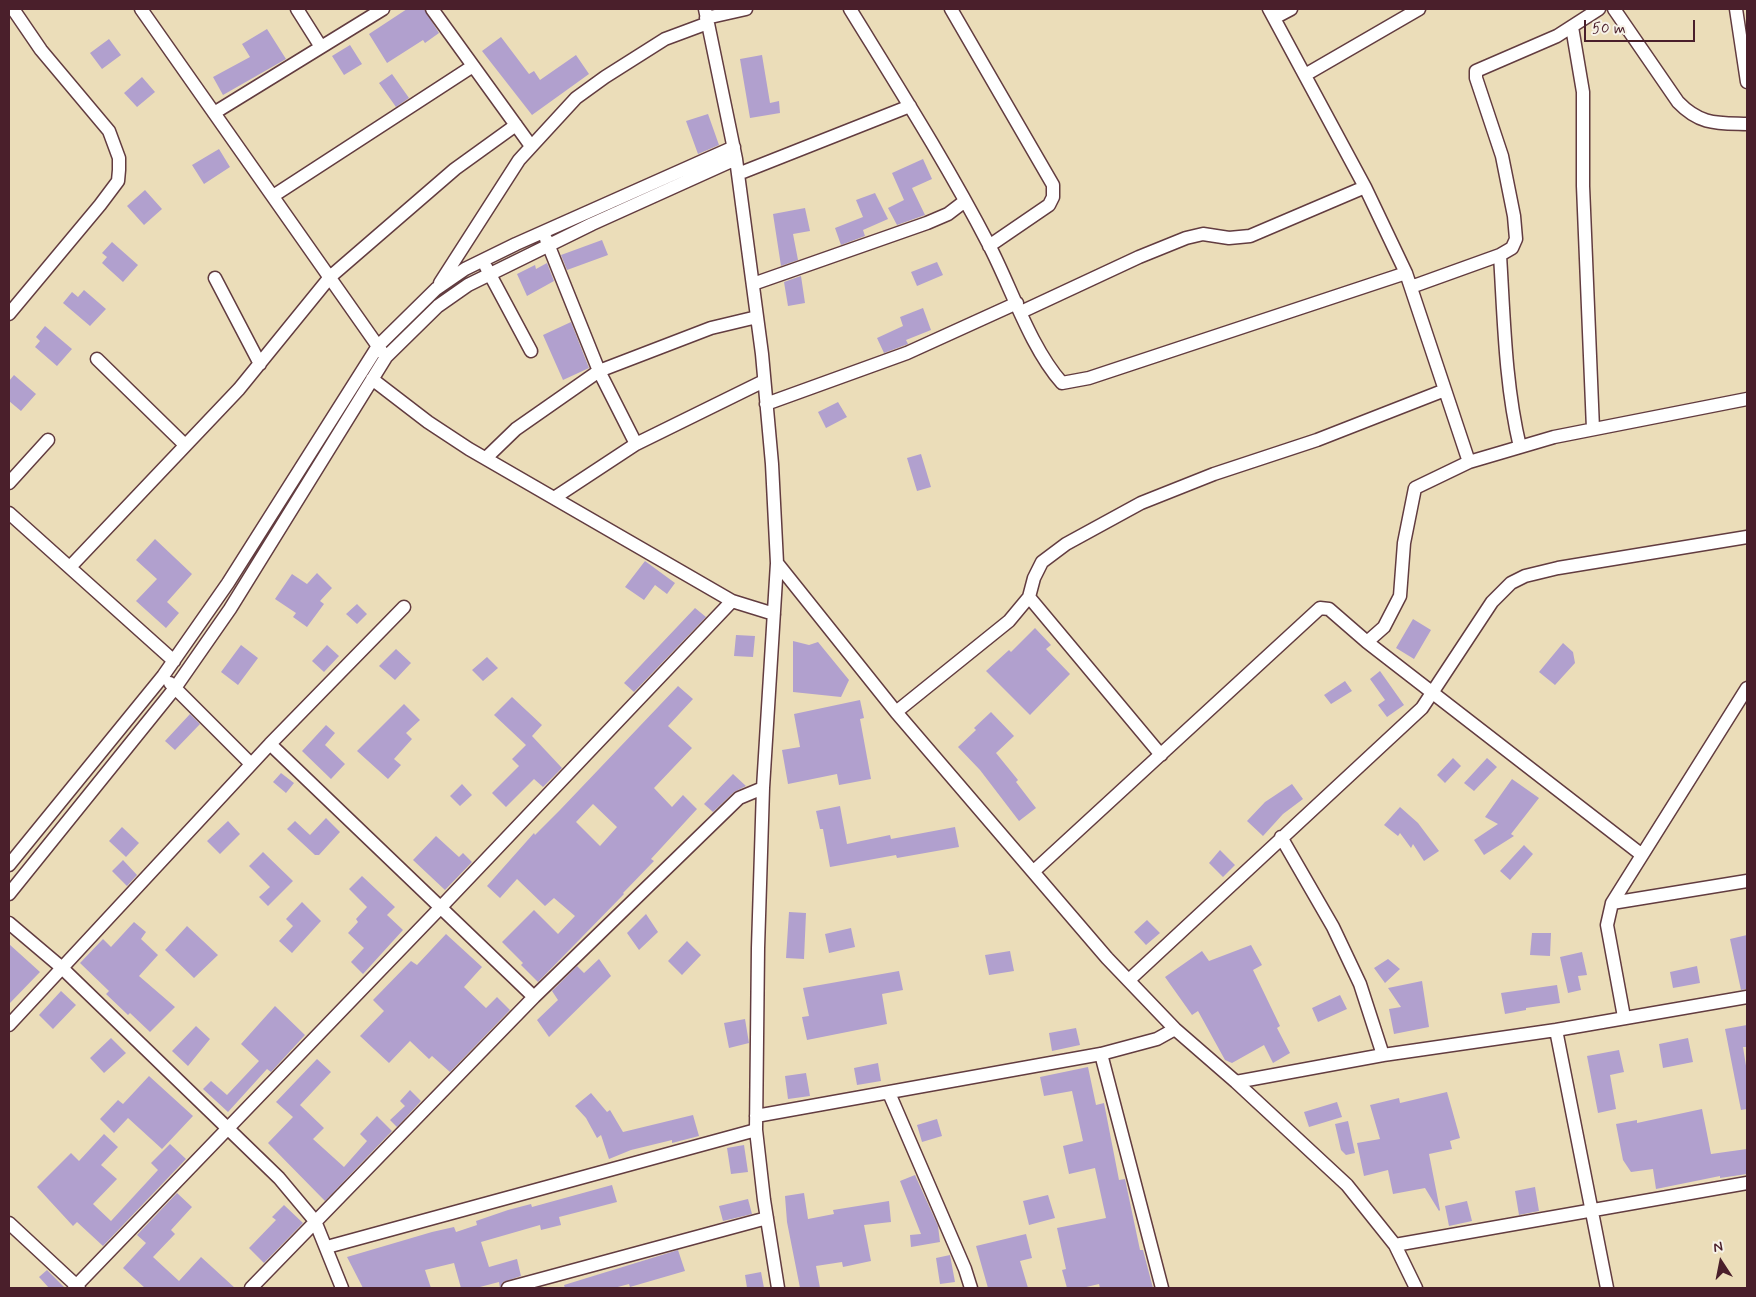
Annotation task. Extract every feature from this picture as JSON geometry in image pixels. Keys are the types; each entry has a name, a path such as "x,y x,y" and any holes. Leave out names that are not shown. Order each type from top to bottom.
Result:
{"street":[{"path":"9,314 100,205 118,181 119,170 119,158 109,131 40,50 13,9"},
{"path":"141,9 386,357"},
{"path":"297,9 321,47"},
{"path":"214,113 383,9"},
{"path":"432,9 531,146"},
{"path":"436,290 519,160 576,98 665,39 706,17 746,9"},
{"path":"850,9 910,106 965,201 1048,364 1057,377 1065,384 1090,378 1406,273"},
{"path":"951,9 1053,185 1053,197 1049,205 989,246"},
{"path":"1291,9 1272,13 1365,187 1406,273 1469,462"},
{"path":"1305,75 1419,9"},
{"path":"1411,287 1500,255 1512,248 1516,238 1514,216 1502,156 1476,78 1476,71 1558,36 1598,9"},
{"path":"1614,9 1678,102 1690,114 1710,122 1747,124"},
{"path":"1736,9 1747,82"},
{"path":"706,17 735,153 757,317 772,464 777,564 763,788 758,948 756,1130 778,1288"},
{"path":"1572,27 1583,92 1583,186 1593,429"},
{"path":"272,196 473,66"},
{"path":"738,174 910,106"},
{"path":"70,567 239,389 330,277 455,169 516,125"},
{"path":"9,865 174,661 228,583 378,346 436,290 465,269 543,232 735,153"},
{"path":"9,894 175,688 230,608 386,357 438,306 489,273 735,153"},
{"path":"766,404 907,353 1186,238 1204,234 1228,238 1250,236 1365,187"},
{"path":"753,284 919,226 948,214 965,201"},
{"path":"543,232 599,371 636,444"},
{"path":"1500,255 1508,378 1512,415 1520,447"},
{"path":"483,261 531,351"},
{"path":"215,278 260,364"},
{"path":"486,458 516,429 599,371 711,328 757,317"},
{"path":"98,358 184,445"},
{"path":"372,379 428,422 554,498 732,601 774,614"},
{"path":"554,498 636,444 764,381"},
{"path":"896,712 1009,621 1028,597 1042,562 1066,544 1141,503 1214,474 1317,440 1445,390"},
{"path":"1367,642 1384,627 1400,596 1404,542 1415,488 1469,462 1520,447 1593,429 1747,399"},
{"path":"9,483 48,440"},
{"path":"9,513 174,661"},
{"path":"1128,980 1422,708 1492,602 1511,583 1525,576 1558,568 1747,537"},
{"path":"777,564 896,712 1128,980 1175,1029 1236,1082 1347,1185 1395,1245 1416,1288"},
{"path":"1028,597 1161,755"},
{"path":"9,1224 77,1287 227,1127 441,907 732,601"},
{"path":"9,1025 251,764 404,607"},
{"path":"1034,871 1320,608 1329,609 1367,642 1642,855"},
{"path":"163,676 251,764"},
{"path":"1624,1018 1607,926 1612,903 1747,688"},
{"path":"270,744 534,997"},
{"path":"252,1288 534,997 739,798 763,788"},
{"path":"1281,837 1337,935 1360,984 1383,1055"},
{"path":"1612,903 1747,881"},
{"path":"9,923 61,967 279,1178 315,1221 342,1288"},
{"path":"1236,1082 1383,1055 1556,1030 1747,996"},
{"path":"756,1116 889,1094 1101,1054 1157,1039 1175,1029"},
{"path":"1556,1030 1607,1288"},
{"path":"1101,1054 1162,1288"},
{"path":"889,1094 971,1288"},
{"path":"327,1247 756,1130"},
{"path":"1395,1245 1747,1183"},
{"path":"508,1288 767,1218"}],"building":[{"path":"407,9 424,9 439,33 425,43 423,40 387,63 369,34"},
{"path":"267,29 286,59 223,95 213,77 250,57 242,44"},
{"path":"501,37 529,74 534,71 540,80 576,55 589,74 532,115 482,51"},
{"path":"109,39 121,55 102,69 90,53"},
{"path":"350,45 362,64 344,75 332,56"},
{"path":"762,55 770,103 779,101 780,113 750,118 740,59"},
{"path":"392,74 409,98 396,107 379,83"},
{"path":"142,77 155,92 137,107 124,93"},
{"path":"708,114 719,145 698,154 686,121"},
{"path":"219,149 230,167 204,184 192,165"},
{"path":"923,159 932,179 912,188 925,215 897,225 888,208 904,200 892,173"},
{"path":"145,190 162,209 144,225 127,206"},
{"path":"875,193 888,219 863,230 865,236 841,245 835,228 863,217 856,200"},
{"path":"805,208 810,231 793,234 798,260 781,266 773,214"},
{"path":"602,240 608,255 567,270 561,255"},
{"path":"112,242 138,265 123,282 102,263 107,257 102,253"},
{"path":"937,262 943,275 917,286 911,272"},
{"path":"547,263 554,281 527,296 517,274 535,265 536,269"},
{"path":"801,276 805,303 788,306 784,282"},
{"path":"84,290 106,309 90,326 63,303 72,292 78,297"},
{"path":"923,308 931,330 906,340 908,344 884,353 877,338 903,326 900,317"},
{"path":"571,322 589,368 563,380 543,335"},
{"path":"45,326 72,349 57,366 35,347 40,341 36,337"},
{"path":"14,375 36,394 21,411 9,401 9,381"},
{"path":"838,402 847,417 826,428 818,412"},
{"path":"921,454 931,487 917,491 907,458"},
{"path":"155,539 192,574 167,602 179,613 166,628 136,601 157,579 136,560"},
{"path":"645,561 675,583 667,594 655,585 644,600 625,587"},
{"path":"317,573 332,588 320,601 324,604 307,627 293,617 296,613 275,599 292,574 307,584"},
{"path":"357,604 367,614 357,624 346,614"},
{"path":"695,608 706,617 634,692 624,683"},
{"path":"1413,619 1431,630 1414,659 1396,648"},
{"path":"1035,628 1051,645 1046,649 1070,674 1030,715 986,671 1009,650 1011,652"},
{"path":"736,635 755,636 753,657 734,656"},
{"path":"793,641 809,645 818,642 849,680 841,697 793,692"},
{"path":"1563,643 1573,652 1575,663 1555,685 1539,672"},
{"path":"241,645 258,658 238,685 221,672"},
{"path":"327,645 339,656 324,672 312,661"},
{"path":"396,649 411,663 395,680 379,666"},
{"path":"487,657 498,668 483,681 472,670"},
{"path":"1380,671 1404,705 1387,717 1378,705 1385,700 1370,679"},
{"path":"1345,681 1352,691 1331,704 1324,695"},
{"path":"678,686 693,699 668,726 692,748 654,788 672,807 683,795 697,809 651,859 654,861 624,894 538,982 521,965 523,963 502,942 534,910 558,934 575,916 554,898 545,906 517,879 500,898 487,886 534,833 535,835","holes":["593,804 617,827 600,846 576,822"]},
{"path":"512,697 542,725 532,736 562,768 543,787 534,779 506,807 492,793 519,766 512,759 526,745 494,715"},
{"path":"860,700 864,718 860,719 871,779 839,785 837,774 788,784 782,750 800,747 794,714"},
{"path":"404,704 420,720 406,733 412,739 394,759 401,765 388,779 357,751"},
{"path":"991,712 1014,736 996,753 1018,780 1016,782 1036,808 1019,821 980,770 958,747"},
{"path":"190,714 200,724 175,750 165,741"},
{"path":"326,725 335,733 325,745 345,764 331,779 302,751"},
{"path":"1453,758 1461,766 1445,783 1437,775"},
{"path":"1487,758 1497,767 1474,791 1464,783"},
{"path":"281,773 294,783 286,793 273,782"},
{"path":"733,774 746,786 734,792 713,812 704,804"},
{"path":"1512,779 1539,798 1511,834 1514,836 1484,855 1474,840 1498,824 1485,817"},
{"path":"462,784 472,795 460,806 450,796"},
{"path":"1292,784 1303,799 1283,814 1263,836 1247,821 1265,802"},
{"path":"840,806 847,844 890,835 891,839 955,827 959,847 897,858 896,855 830,867 823,829 820,829 816,811"},
{"path":"1400,807 1418,823 1439,851 1424,861 1413,844 1411,848 1400,833 1398,836 1384,825"},
{"path":"326,818 340,832 319,855 315,855 287,829 295,821 310,835"},
{"path":"228,821 240,834 220,854 207,841"},
{"path":"122,827 139,843 126,857 109,841"},
{"path":"436,836 459,857 463,853 472,862 445,890 413,860"},
{"path":"1524,845 1533,854 1510,880 1500,871"},
{"path":"1220,850 1235,865 1223,877 1209,863"},
{"path":"263,852 293,881 268,906 259,897 270,887 249,866"},
{"path":"123,860 137,875 127,886 112,871"},
{"path":"362,876 395,907 387,915 403,930 363,974 351,962 364,948 348,933 358,922 356,919 367,907 349,889"},
{"path":"302,902 321,921 292,953 279,941 293,926 286,919"},
{"path":"789,912 806,913 804,959 786,958"},
{"path":"646,914 658,932 639,950 627,933"},
{"path":"1147,920 1160,933 1146,945 1134,932"},
{"path":"134,922 146,932 141,939 158,955 139,976 175,1007 150,1032 130,1013 128,1015 106,994 109,991 80,963 103,939 111,947"},
{"path":"187,926 218,955 194,978 165,950"},
{"path":"851,928 855,947 829,953 825,934"},
{"path":"1532,933 1551,933 1550,956 1530,955"},
{"path":"446,934 482,967 464,987 486,1008 497,997 510,1010 450,1072 432,1056 429,1059 410,1041 389,1063 360,1036 384,1011 373,1000 411,961 417,965"},
{"path":"1747,935 1747,989 1741,990 1730,939"},
{"path":"687,941 701,955 682,975 668,961"},
{"path":"9,944 40,972 9,1004"},
{"path":"1251,945 1262,965 1253,970 1280,1026 1277,1028 1290,1053 1273,1063 1264,1045 1232,1063 1225,1060 1198,1011 1192,1015 1165,977 1202,951 1209,961"},
{"path":"1010,951 1014,971 989,975 985,955"},
{"path":"1582,952 1587,975 1578,976 1581,990 1568,993 1560,957"},
{"path":"599,959 611,976 549,1037 537,1020 558,1000 552,991 577,966 584,973"},
{"path":"1388,959 1400,969 1385,983 1374,968"},
{"path":"1697,966 1700,983 1673,988 1670,972"},
{"path":"899,971 903,990 882,994 887,1024 807,1040 802,1017 809,1016 803,988"},
{"path":"1422,981 1429,1027 1394,1034 1389,1009 1401,1007 1388,988"},
{"path":"1557,985 1560,1003 1526,1008 1526,1010 1505,1014 1501,993"},
{"path":"61,991 76,1005 53,1029 39,1015"},
{"path":"1340,995 1347,1009 1318,1022 1312,1008"},
{"path":"275,1006 305,1035 271,1072 267,1069 228,1112 203,1089 211,1081 227,1095 259,1061 241,1044"},
{"path":"745,1019 749,1043 729,1048 724,1023"},
{"path":"1747,1025 1747,1047 1743,1047 1747,1072 1747,1109 1741,1110 1725,1029"},
{"path":"196,1026 210,1039 188,1066 172,1051"},
{"path":"1076,1028 1080,1045 1052,1051 1049,1033"},
{"path":"111,1038 126,1053 104,1073 90,1058"},
{"path":"1688,1038 1693,1062 1663,1068 1659,1044"},
{"path":"1619,1050 1624,1072 1610,1075 1616,1109 1598,1113 1587,1056"},
{"path":"317,1059 331,1072 300,1105 324,1128 313,1139 344,1167 367,1141 360,1134 377,1116 392,1131 325,1201 268,1143 293,1117 276,1102"},
{"path":"878,1063 881,1081 857,1085 854,1068"},
{"path":"1088,1067 1096,1105 1104,1103 1119,1180 1125,1179 1140,1250 1143,1250 1153,1288 1100,1288 1099,1284 1082,1288 1067,1288 1062,1270 1066,1269 1057,1228 1106,1218 1095,1168 1069,1174 1063,1146 1083,1141 1072,1091 1044,1096 1040,1077"},
{"path":"806,1073 810,1096 788,1099 785,1076"},
{"path":"149,1076 193,1116 162,1149 128,1118 114,1133 100,1119 118,1100 123,1104"},
{"path":"410,1090 421,1101 397,1127 390,1120 405,1106 400,1101"},
{"path":"1447,1092 1460,1138 1450,1141 1452,1149 1429,1154 1439,1211 1425,1188 1393,1194 1388,1170 1364,1176 1357,1143 1380,1139 1370,1105 1399,1098 1400,1103"},
{"path":"591,1093 607,1112 610,1110 623,1132 693,1115 699,1136 672,1143 672,1140 631,1150 609,1159 601,1135 597,1138 586,1118 575,1106"},
{"path":"1337,1102 1342,1117 1309,1127 1304,1112"},
{"path":"1702,1109 1711,1154 1747,1149 1747,1174 1720,1178 1720,1176 1656,1189 1653,1169 1631,1172 1623,1160 1616,1124 1637,1120 1637,1123"},
{"path":"937,1119 942,1136 922,1142 917,1125"},
{"path":"1348,1121 1355,1153 1346,1155 1341,1150 1335,1124"},
{"path":"104,1134 118,1147 101,1165 117,1179 93,1204 111,1221 158,1170 151,1163 170,1144 186,1159 103,1246 77,1222 73,1226 37,1187 71,1153 79,1161"},
{"path":"744,1145 748,1172 731,1174 727,1148"},
{"path":"915,1175 938,1226 940,1242 911,1247 910,1235 921,1234 900,1181"},
{"path":"612,1185 617,1202 559,1217 561,1225 541,1230 540,1225 481,1242 489,1267 517,1259 521,1276 503,1282 500,1288 499,1282 476,1288 461,1288 454,1263 425,1270 431,1288 363,1288 347,1257 432,1232 454,1227 456,1232 477,1225 476,1221 508,1210 531,1204 532,1207"},
{"path":"1535,1187 1539,1211 1519,1215 1515,1191"},
{"path":"177,1193 192,1207 171,1230 175,1234 153,1257 179,1281 201,1257 235,1288 145,1288 123,1268 146,1243 137,1235"},
{"path":"804,1193 808,1219 834,1214 833,1210 889,1201 891,1222 864,1225 871,1261 843,1267 842,1262 816,1266 820,1288 800,1288 787,1222 785,1196"},
{"path":"1048,1195 1055,1218 1029,1225 1023,1201"},
{"path":"748,1199 752,1214 723,1221 719,1206"},
{"path":"1467,1201 1472,1221 1449,1226 1445,1206"},
{"path":"284,1205 303,1223 264,1263 249,1248 276,1220 272,1217"},
{"path":"1026,1234 1032,1258 1020,1261 1028,1288 988,1288 976,1246"},
{"path":"678,1250 685,1271 630,1287 629,1284 614,1288 565,1288 564,1285"},
{"path":"950,1255 955,1282 940,1284 936,1258"},
{"path":"47,1270 65,1288 49,1288 39,1277"},
{"path":"761,1272 764,1288 747,1288 745,1275"}]}
